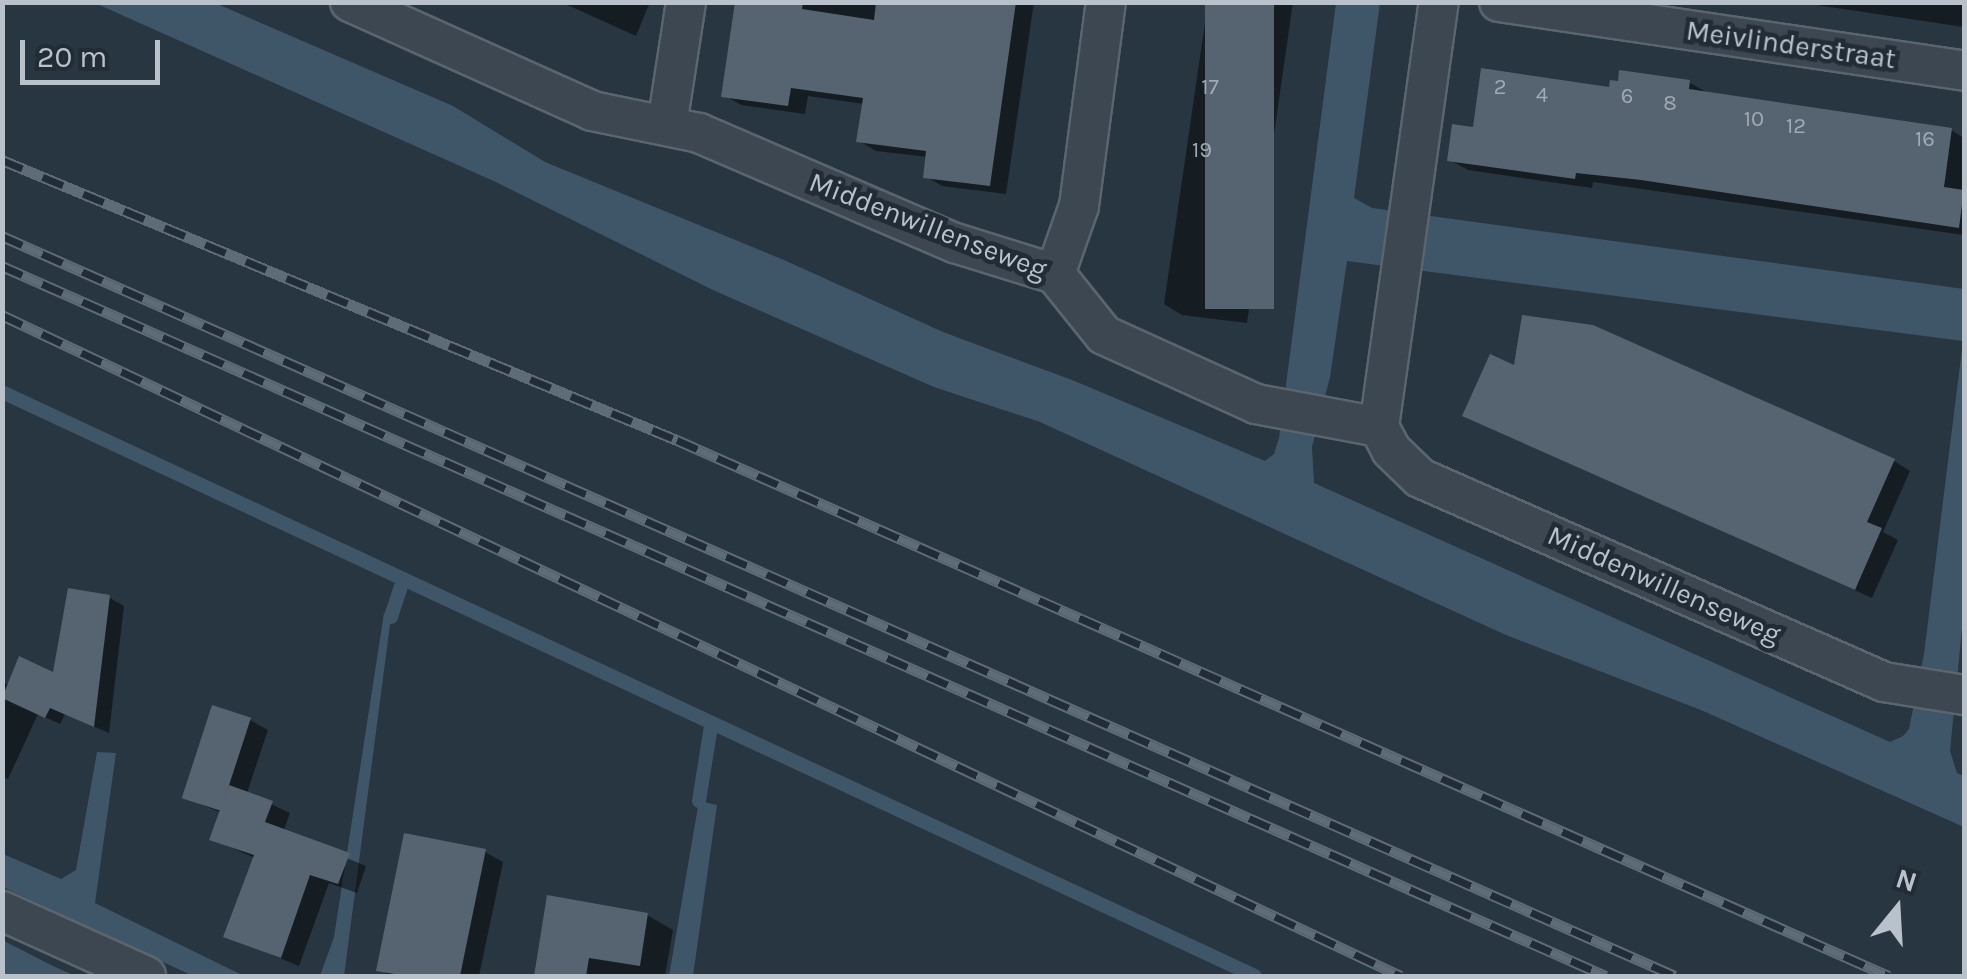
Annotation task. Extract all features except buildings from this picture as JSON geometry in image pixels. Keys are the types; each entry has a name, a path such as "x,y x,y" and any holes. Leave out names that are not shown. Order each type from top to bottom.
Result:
{"street":[{"name":"Middenwillenseweg","path":"350,2 592,111 699,132 955,242 1055,274 1104,335 1256,404 1379,427 1391,450 1420,478 1884,682 1961,695"},
{"path":"667,125 686,2"},
{"path":"1055,274 1078,206 1106,2"},
{"path":"1379,427 1439,2"},
{"name":"Meivlinderstraat","path":"1499,2 1964,70"},
{"path":"2,911 146,976"}],"water":[{"path":"95,3 215,3 453,106 545,162 784,260 943,332 1072,380 1265,461 1274,454 1279,438 1336,3 1380,3 1354,198 1372,208 1964,289 1964,608 1950,751 1957,773 1964,776 1964,827 1701,710 1506,635 1040,422 934,387 713,290 498,183","holes":["1347,261 1963,341 1924,654 1909,729 1890,742 1314,483 1312,447 1330,377"]},
{"path":"384,613 391,617 344,976 320,976 334,937"},
{"path":"97,752 116,753 95,903 244,976 193,976 3,887 3,854 61,879 76,870"},
{"path":"699,801 717,805 693,976 669,976"},
{"path":"2,940 53,966 75,976 3,976"}],"waterway":[{"path":"2,392 1255,976"},
{"path":"391,617 403,581"},
{"path":"699,801 711,726"}],"railway":[{"path":"2,160 677,440 1889,976"},
{"path":"2,236 1675,976"},
{"path":"2,266 1606,976"},
{"path":"2,315 1401,976"}]}
